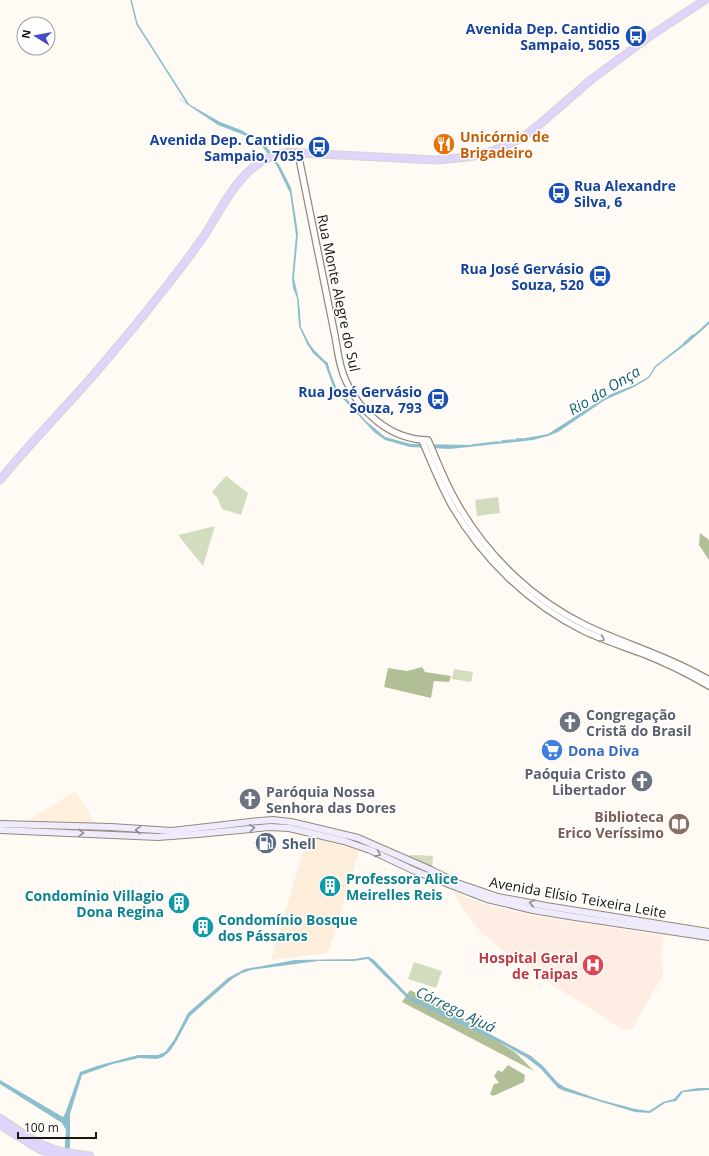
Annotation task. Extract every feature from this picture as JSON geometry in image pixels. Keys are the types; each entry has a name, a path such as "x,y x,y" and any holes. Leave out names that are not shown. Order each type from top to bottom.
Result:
{"main road":[{"path":"0,480 40,433 97,371 156,300 188,258 236,185 248,172 269,158 279,154 293,152 442,160 468,158 500,148 522,138 542,123 592,79 705,0"},
{"name":"Avenida Elísio Teixeira Leite","path":"0,824 172,831 259,821 291,822 364,840 457,883 498,897 617,918 709,932"},
{"name":"Avenida Elísio Teixeira Leite","path":"0,830 158,837 264,827 289,828 344,841 414,871 487,899 533,910 709,937"},
{"path":"0,1118 60,1154"},
{"path":"0,1125 39,1149 60,1154 86,1156"}],"street":[{"name":"Rua Monte Alegre do Sul","path":"299,153 340,365 346,382 362,406 376,420 396,432 425,440"},
{"path":"425,440 468,521 498,560 518,580 564,615 595,630 688,668 709,680"},
{"path":"425,440 441,484 464,524 495,564 516,584 536,601 560,618 584,631 684,672 709,686"}],"shaded area":[{"path":"75,791 95,823 28,821"},
{"path":"308,836 359,851 328,953 271,960"},
{"name":"Hospital Geral de Taipas","path":"453,891 491,906 529,915 664,936 661,956 663,975 633,1027 628,1030 623,1029 540,977 501,949 482,933 470,919 460,905"}],"green space":[{"path":"226,476 248,493 241,515 222,509 217,497 212,492"},
{"path":"498,497 500,513 477,516 475,500"},
{"path":"215,526 203,566 178,535"},
{"path":"700,533 709,540 709,560 699,545"},
{"path":"422,667 425,672 451,676 449,682 434,681 431,698 384,687 388,668 407,671"},
{"path":"454,669 473,672 471,682 452,679"},
{"path":"400,856 433,856 432,871"},
{"path":"414,962 442,971 436,988 408,979"},
{"path":"410,990 466,1020 516,1053 534,1071 402,1002"},
{"path":"508,1065 525,1075 524,1082 493,1096 490,1094 494,1084 499,1083 494,1076 498,1070 502,1072"}],"water":[{"path":"178,98 220,122 241,130 260,141 280,166 291,188 298,234 294,278 299,301 300,325 309,343 327,363 336,387 366,421 385,437 411,444 474,445 548,434 607,396 645,379 649,376 655,366 709,321 709,324 689,342 656,367 650,377 646,380 605,400 558,432 548,436 533,440 450,449 410,447 385,440 374,432 334,389 325,364 313,353 299,326 297,298 293,288 292,279 296,235 290,193 277,166 261,145 252,138 218,125"},
{"path":"366,957 374,960 408,995 473,1025 531,1056 564,1087 601,1100 649,1111 663,1102 674,1099 681,1091 698,1088 709,1088 709,1090 683,1092 676,1101 665,1103 650,1113 635,1112 565,1091 558,1088 540,1068 527,1058 503,1044 409,1000 368,959 354,961 318,961 251,970 242,973 232,979 190,1016 176,1042 170,1051 163,1057 157,1059 139,1058 113,1064 82,1075 70,1114 70,1147 68,1156 64,1156 66,1130 62,1123 0,1084 0,1080 63,1117 80,1072 138,1055 158,1055 165,1052 174,1040 188,1013 228,978 245,969 295,960 355,959"}],"waterway":[{"path":"131,0 137,24 188,104"},
{"path":"262,143 271,154"},
{"path":"299,308 300,325"},
{"name":"Rio da Onça","path":"684,343 693,335"},
{"path":"324,361 327,363 329,371"},
{"name":"Rio da Onça","path":"609,396 622,391"},
{"name":"Rio da Onça","path":"516,439 522,439"},
{"path":"502,441 513,440"},
{"path":"472,445 498,442"}],"place":[{"name":"Avenida Dep. Cantidio Sampaio, 5055","path":"636,36"},
{"name":"Unicórnio de Brigadeiro","path":"444,144"},
{"name":"Avenida Dep. Cantidio Sampaio, 7035","path":"319,147"},
{"name":"Rua Alexandre Silva, 6","path":"559,193"},
{"name":"Rua José Gervásio Souza, 520","path":"600,276"},
{"name":"Rua José Gervásio Souza, 793","path":"438,399"},
{"name":"Congregação Cristã do Brasil","path":"570,722"},
{"name":"Dona Diva","path":"552,750"},
{"name":"Paóquia Cristo Libertador","path":"642,781"},
{"name":"Paróquia Nossa Senhora das Dores","path":"250,799"},
{"name":"Biblioteca Erico Veríssimo","path":"679,824"},
{"name":"Shell","path":"266,843"},
{"name":"Professora Alice Meirelles Reis","path":"330,886"},
{"name":"Condomínio Villagio Dona Regina","path":"179,903"},
{"name":"Condomínio Bosque dos Pássaros","path":"203,927"},
{"name":"Hospital Geral de Taipas","path":"593,965"}],"water label":[{"name":"Córrego Ajuá","path":"456,1009"}]}
